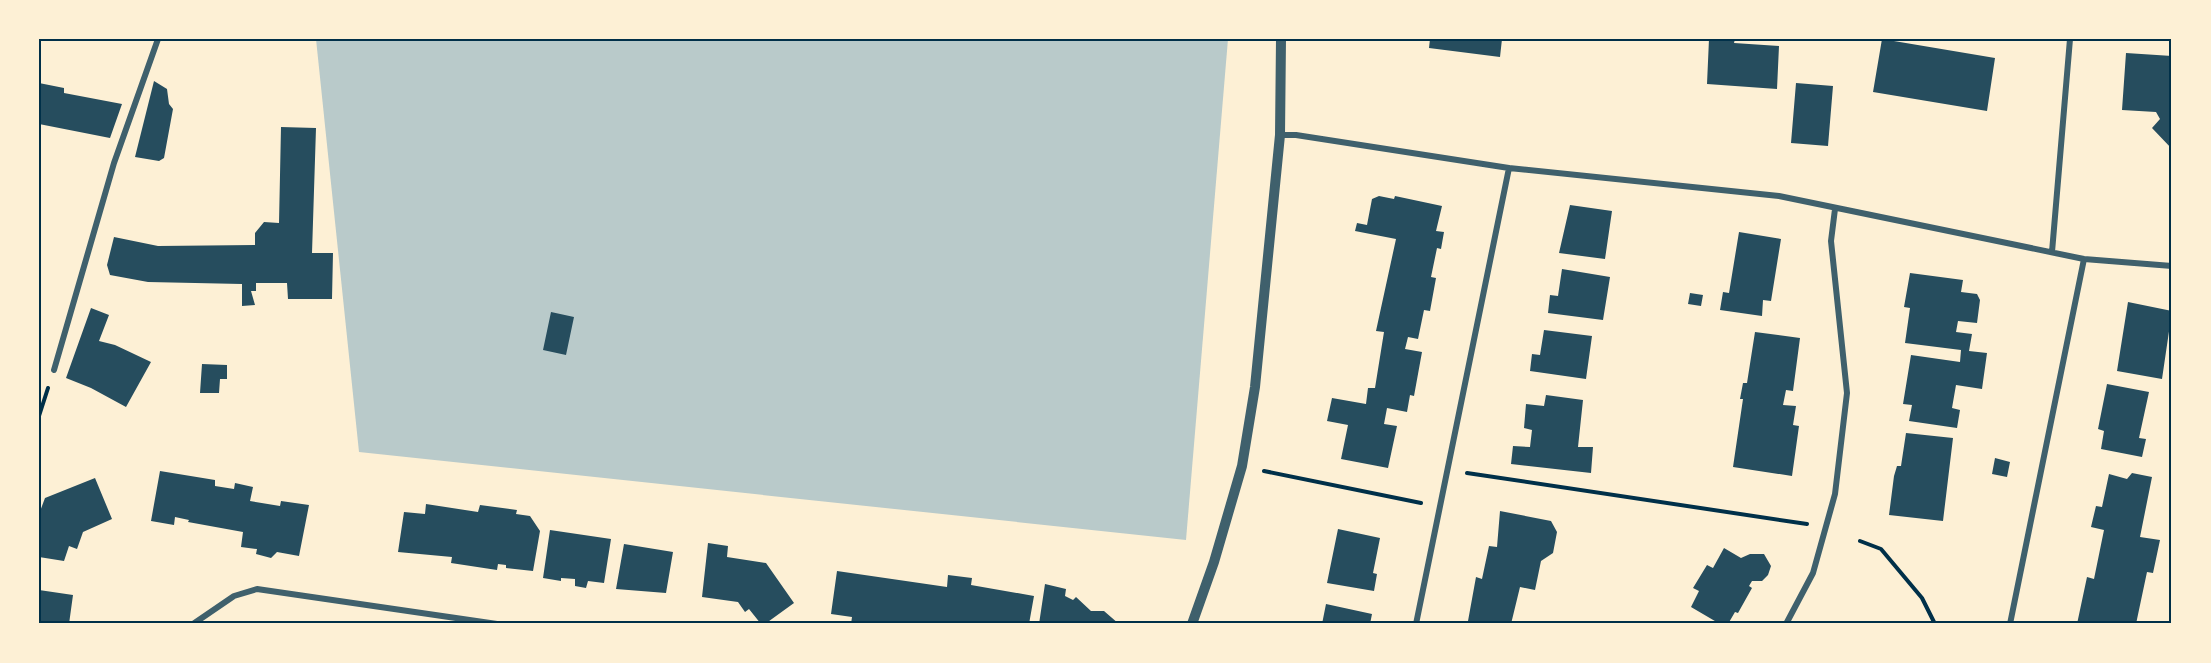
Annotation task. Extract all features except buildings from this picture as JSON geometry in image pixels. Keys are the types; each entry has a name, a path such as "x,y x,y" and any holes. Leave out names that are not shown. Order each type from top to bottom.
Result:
{"street":[{"path":"54,370 114,163 158,39"},
{"path":"1192,624 1214,562 1242,466 1255,387 1280,135 1281,39"},
{"path":"2052,252 2070,39"},
{"path":"1280,135 1296,135 1509,168 1779,196 2084,259 2172,266"},
{"path":"1416,624 1509,168"},
{"path":"1785,624 1813,573 1835,494 1847,393 1831,240 1835,209"},
{"path":"2010,624 2084,259"},
{"path":"193,624 234,596 256,589 497,624"}],"path":[{"path":"39,416 54,370"},
{"path":"1256,469 1422,503"},
{"path":"1463,472 1812,525"},
{"path":"1860,541 1881,549 1922,598 1935,624"}],"shaded area":[{"path":"316,39 1228,39 1186,540 359,452"}]}
